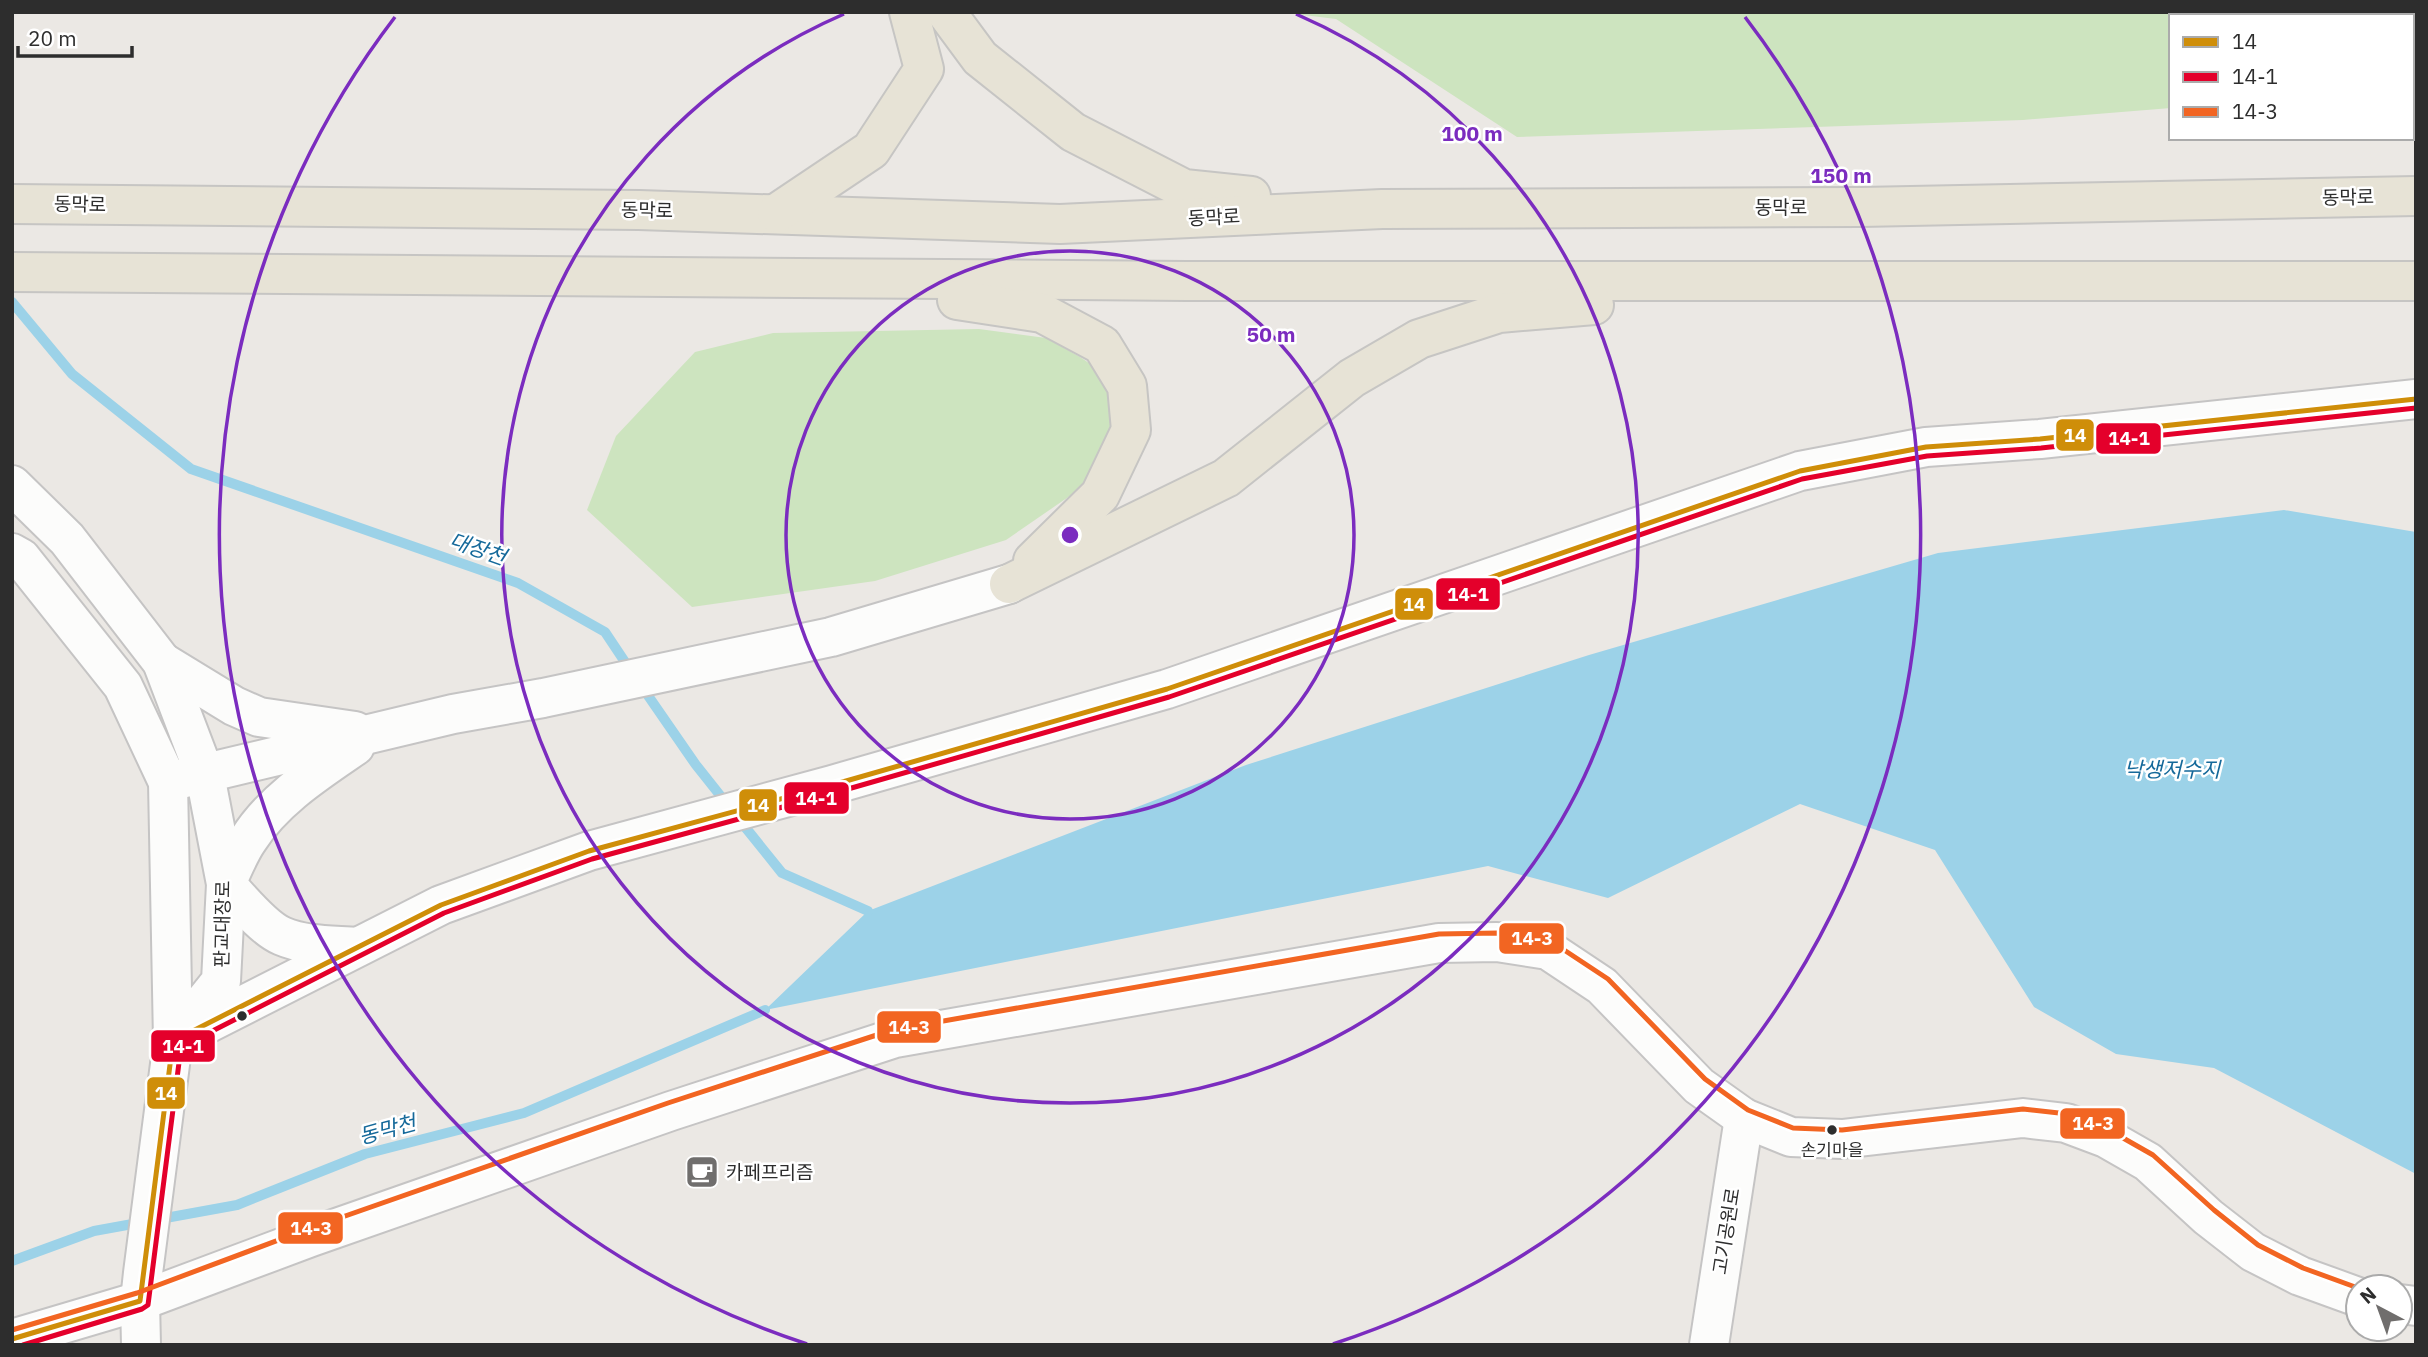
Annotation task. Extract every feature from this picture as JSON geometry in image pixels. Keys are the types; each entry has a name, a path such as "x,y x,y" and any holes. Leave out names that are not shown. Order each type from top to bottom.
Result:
{"main road":[{"path":"777,213 871,150 924,69 909,12"},
{"path":"946,12 980,58 1073,132 1184,189 1382,209"},
{"name":"동막로","path":"12,204 639,210 1060,223 1382,209 1861,207 2416,196"},
{"path":"12,271 732,280 1843,283 2416,281"},
{"path":"835,280 1042,313 1102,345 1126,386 1131,430 1100,495 1009,584"},
{"path":"1009,584 1226,478 1352,378 1419,339 1499,313 1843,283"}],"street":[{"path":"173,1041 441,905 589,851 1167,689 1800,471 1926,447 2040,439 2416,399"},
{"name":"판교대장로","path":"12,485 66,539 162,662 205,775 226,884 221,981 173,1041"},
{"path":"12,553 21,558 123,686 168,782 173,1041 141,1287 141,1345"},
{"path":"168,782 453,714 831,637 1009,584"},
{"path":"162,662 234,706 259,717 374,733"},
{"path":"358,947 310,944 279,935 253,913 226,884 248,839 275,808 317,772 374,733"},
{"path":"12,1339 141,1287 311,1237 671,1111 895,1038 1439,943 1497,942 1548,950 1602,986 1699,1086 1744,1118 1791,1137 1842,1139 2023,1118 2066,1123 2106,1138 2148,1162 2208,1217 2252,1252 2300,1276 2344,1292"},
{"name":"고기공원로","path":"1709,1345 1744,1118"}],"green space":[{"path":"1279,12 2416,12 2416,88 2414,14 2169,14 2169,108 2023,120 1517,137 1336,19"},
{"path":"979,329 1046,338 1080,357 1105,374 1113,412 1113,441 1077,491 1006,540 875,581 692,607 587,510 616,436 695,352 773,333"}],"water":[{"name":"낙생저수지","path":"2284,510 2416,532 2416,1174 2214,1068 2116,1054 2034,1007 1935,850 1800,804 1608,898 1488,866 765,1010 868,911 1246,765 1589,655 1938,553"}],"waterway":[{"name":"대장천","path":"12,302 72,374 191,469 518,583 605,632 631,671"},
{"name":"대장천","path":"640,684 696,765 727,804"},
{"name":"대장천","path":"737,817 782,873 868,911"},
{"name":"동막천","path":"12,1261 94,1231 237,1205 365,1154 524,1113 765,1010"}],"transit line":[{"name":"14","path":"12,1339 140,1301 173,1041 441,905 589,851 1167,689 1800,471 1926,447 2040,439 2416,399"},
{"name":"14-1","path":"23,1345 148,1305 181,1047 444,913 592,859 1169,697 1802,479 1927,456 2041,448 2416,408"},
{"name":"14-3","path":"12,1330 137,1293 308,1229 668,1103 892,1030 1439,934 1498,933 1552,942 1608,979 1705,1079 1748,1110 1793,1128 1842,1130 2023,1109 2068,1114 2109,1130 2153,1155 2258,1245 2303,1268 2344,1283"}],"place":[{"name":"손기마을","path":"1832,1130"},
{"name":"카페프리즘","path":"702,1172"}]}
